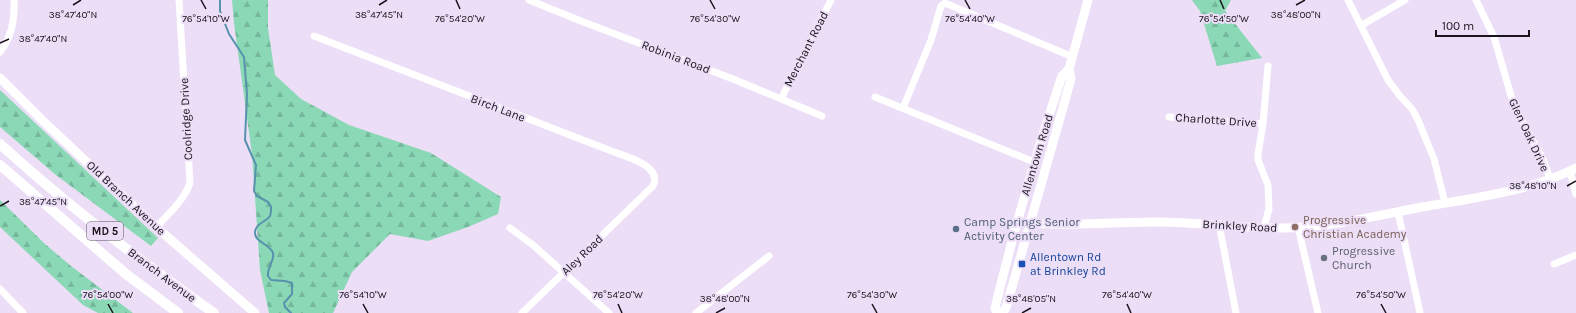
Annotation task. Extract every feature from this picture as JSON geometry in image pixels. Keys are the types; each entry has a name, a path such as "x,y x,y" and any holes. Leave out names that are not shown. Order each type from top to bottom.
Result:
{"highway":[{"name":"Branch Avenue","path":"0,144 31,172 112,237 214,313"},
{"name":"Branch Avenue","path":"0,165 126,274 178,313"}],"main road":[{"name":"Allentown Road","path":"997,313 995,308 1016,222 1043,132 1062,76 1069,69 1073,57 1088,0"},
{"name":"Allentown Road","path":"1002,313 1006,308 1071,79 1069,69"},
{"name":"Old Branch Avenue","path":"0,78 42,120 156,227 255,313"},
{"name":"Brinkley Road","path":"1016,222 1029,224 1088,224 1149,222 1298,227 1337,223 1513,190 1550,179 1573,169"}],"street":[{"path":"0,52 7,42 12,28 14,0"},
{"name":"Coolridge Drive","path":"156,227 180,201 187,191 190,183 179,0"},
{"name":"Robinia Road","path":"529,0 822,116"},
{"name":"Merchant Road","path":"781,99 831,0"},
{"path":"1348,0 1362,25 1388,80 1412,109 1425,135 1438,173 1445,203"},
{"path":"1362,25 1405,0"},
{"name":"Glen Oak Drive","path":"1476,0 1494,37 1514,106 1542,159 1550,179"},
{"path":"903,108 933,35 941,6 945,3 1073,57"},
{"name":"Birch Lane","path":"314,36 638,162 651,170 655,179 653,186 642,197"},
{"path":"1264,227 1269,209 1268,185 1258,160 1258,154 1263,124 1268,66"},
{"path":"875,97 1034,162"},
{"name":"Charlotte Drive","path":"1169,117 1263,124"},
{"path":"1573,169 1576,194"},
{"name":"Aley Road","path":"522,313 642,197"},
{"path":"1398,212 1420,313"},
{"path":"1219,224 1236,313"},
{"path":"1298,227 1318,313"},
{"path":"510,228 533,245 609,313"},
{"path":"1554,264 1576,255"},
{"path":"696,313 769,256"},
{"path":"0,289 23,313"}],"green space":[{"path":"232,0 268,0 268,28 275,75 301,99 349,125 431,153 501,197 498,214 468,227 428,241 390,234 352,272 333,313 269,313 260,270 252,154"},
{"path":"1192,0 1231,0 1225,11 1262,58 1217,66 1200,11"},
{"path":"0,90 158,238 151,246 56,175 0,127"},
{"path":"0,200 45,244 71,266 133,313 98,313 83,305 0,227"}],"waterway":[{"path":"220,0 220,11 229,34 244,57 247,94 245,140 256,165 254,191 257,196 268,202 271,207 270,216 257,227 255,235 259,241 269,247 273,253 273,259 268,272 268,276 271,280 292,283 292,294 284,303 285,307 291,313"}],"place":[{"name":"Progressive Christian Academy","path":"1295,227"},
{"name":"Camp Springs Senior Activity Center","path":"956,229"},
{"name":"Progressive Church","path":"1324,258"},
{"name":"Allentown Rd at Brinkley Rd","path":"1022,264"}]}
